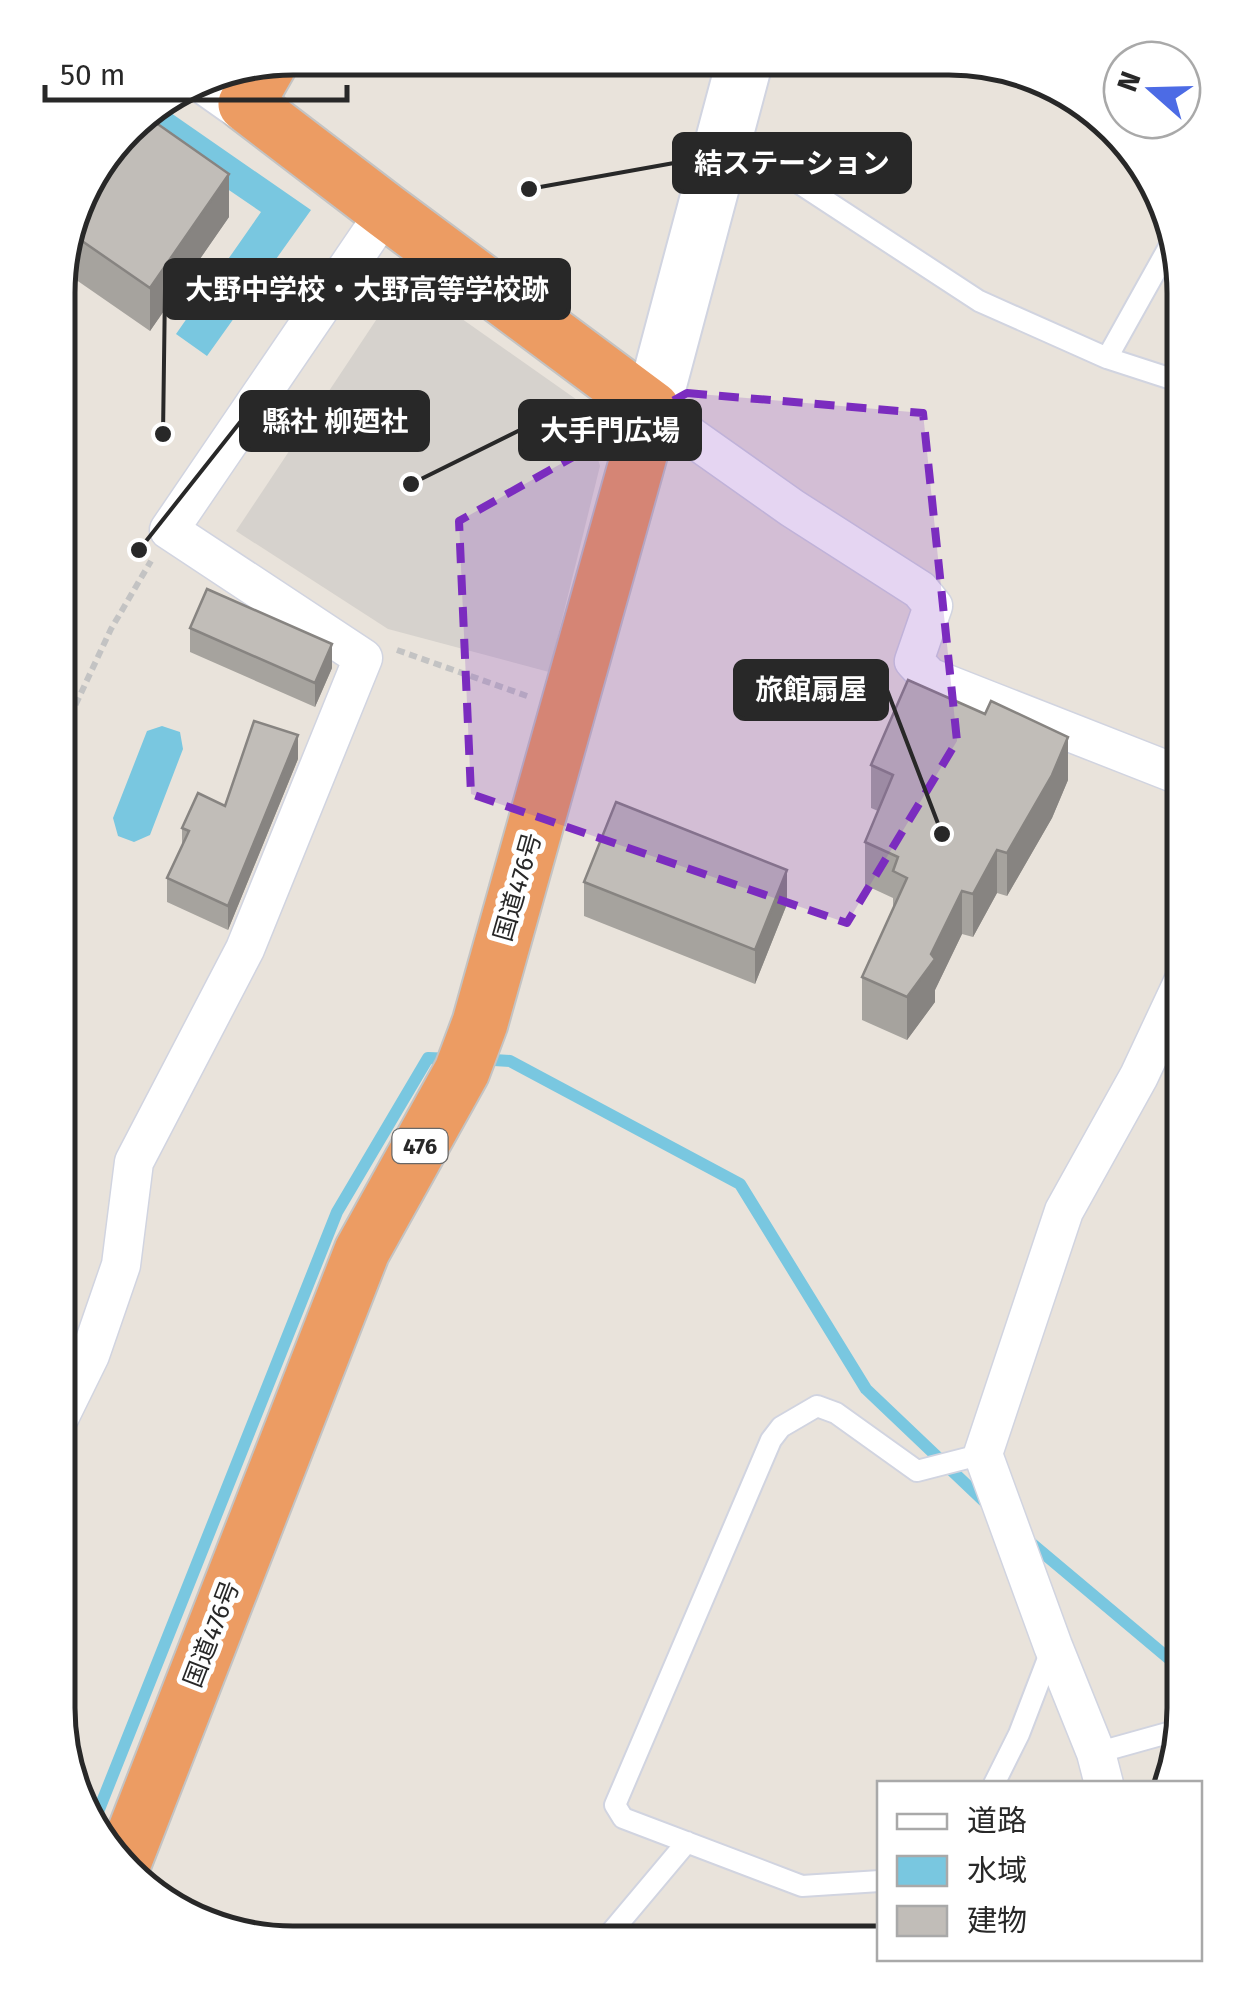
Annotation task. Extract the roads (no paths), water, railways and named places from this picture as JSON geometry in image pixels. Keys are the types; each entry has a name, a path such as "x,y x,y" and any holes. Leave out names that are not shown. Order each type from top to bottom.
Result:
{"highway":[{"path":"242,82 386,211 652,410"},
{"name":"国道476号","path":"128,1850 362,1251 462,1072 480,1023 652,410"}],"street":[{"path":"741,75 652,410 792,508 920,590 933,606 914,661 929,678 1167,771"},
{"path":"75,1385 121,1265 134,1162 245,949 363,658 169,530 386,211"},
{"path":"1100,1768 983,1454 1064,1211 1139,1076 1167,1016"}],"lane":[{"path":"725,135 979,301 1107,358 1167,377"},
{"path":"1107,358 1164,256"},
{"path":"877,1881 802,1886 623,1818 615,1806 771,1440 780,1427 817,1406 836,1413 918,1471 983,1454"},
{"path":"996,1781 1019,1734 1052,1646"},
{"path":"1100,1768 1165,1737"},
{"path":"616,1926 687,1842"}],"water":[{"path":"171,113 311,210 207,356 176,334 261,212 145,133"},
{"path":"162,726 180,732 183,749 150,835 134,842 118,836 113,818 147,731"}],"waterway":[{"path":"100,1808 337,1212 428,1058 453,1059"},
{"path":"478,1059 510,1061 740,1184 866,1389 990,1507"},
{"path":"1024,1537 1167,1657"}],"place":[{"name":"結ステーション","path":"529,189"},
{"name":"大野中学校・大野高等学校跡","path":"163,434"},
{"name":"大手門広場","path":"411,484"},
{"name":"縣社 柳廼社","path":"139,550"},
{"name":"旅館扇屋","path":"942,834"}]}
